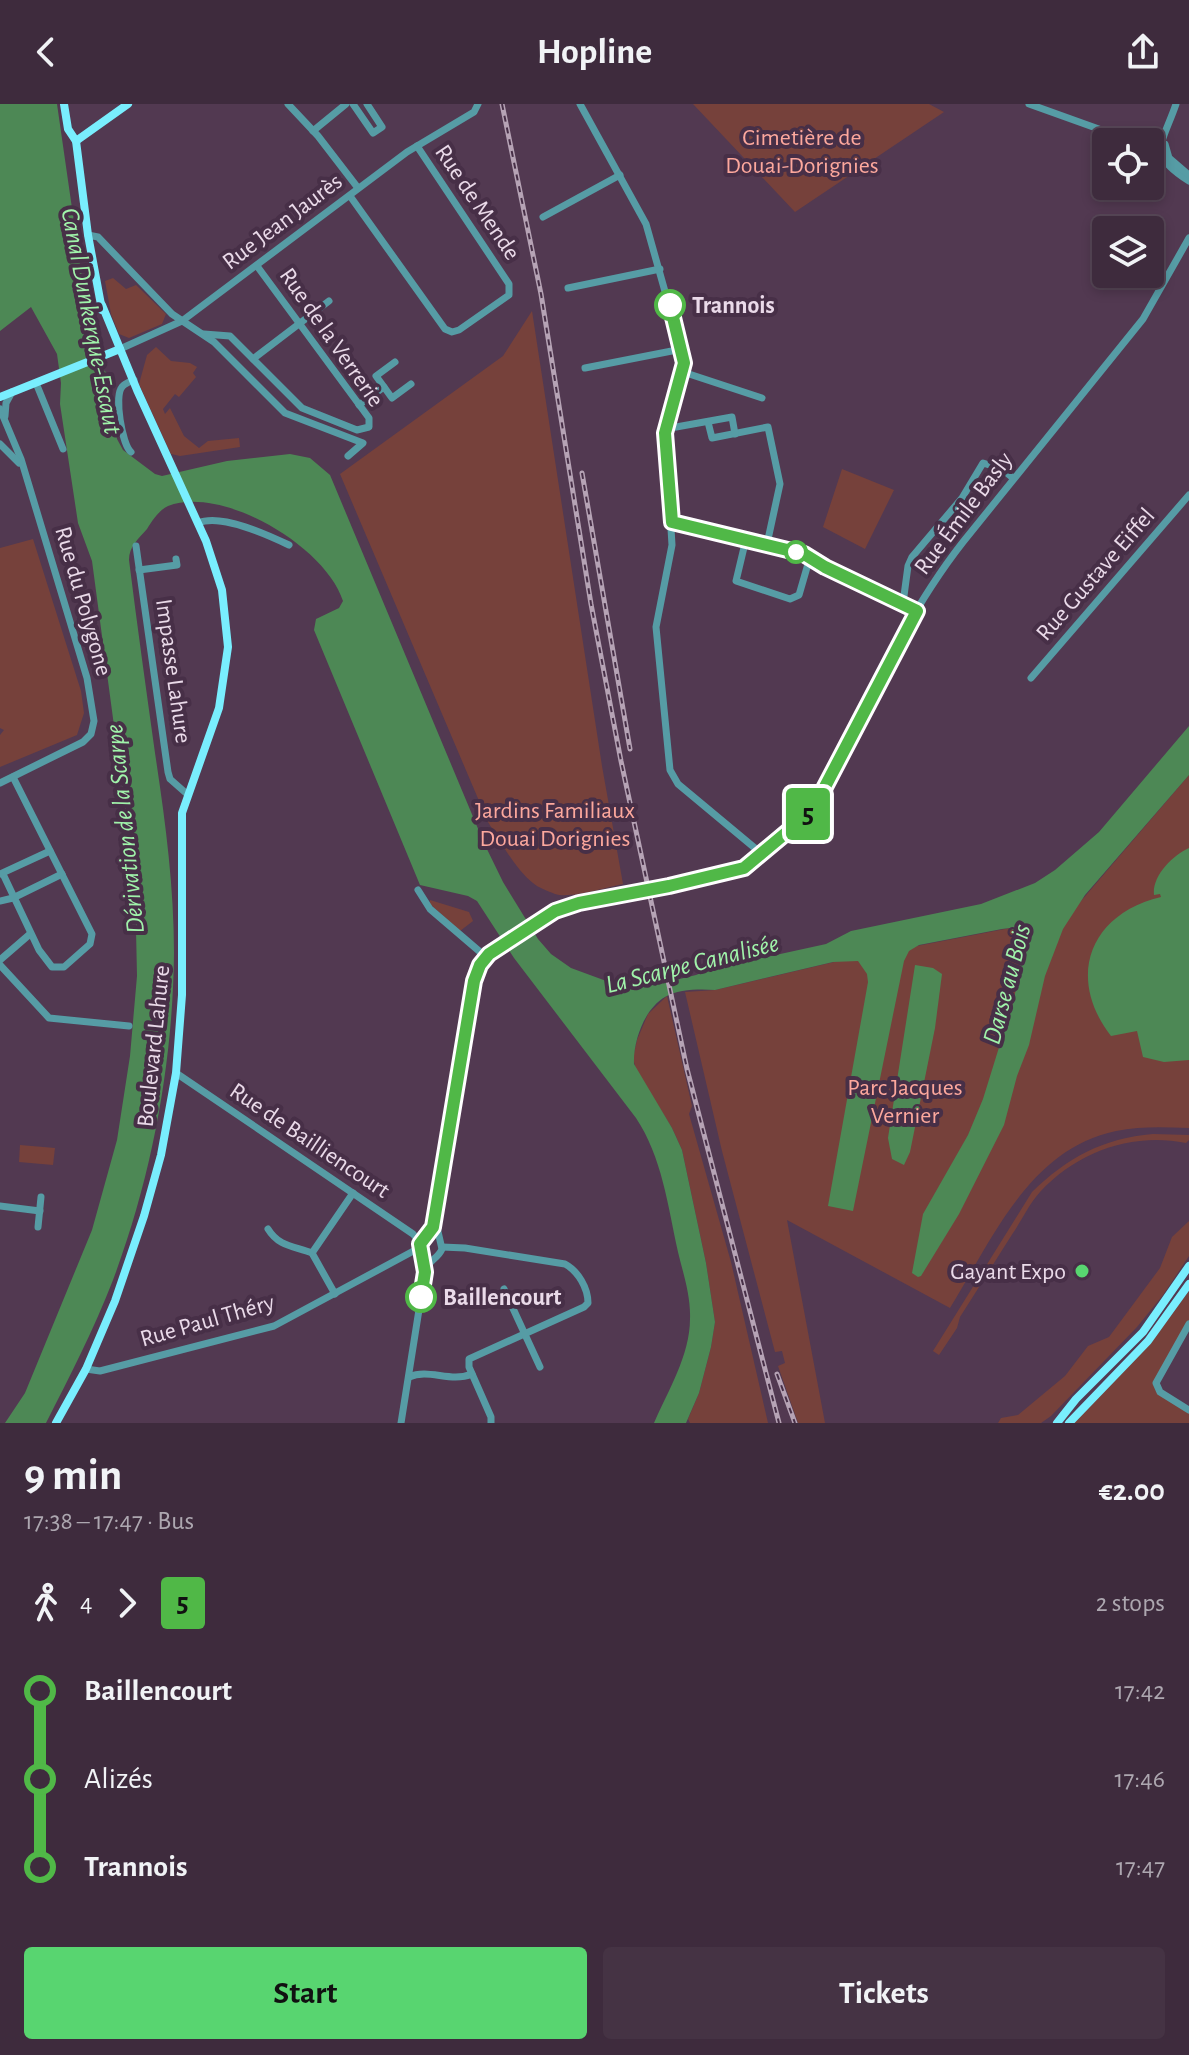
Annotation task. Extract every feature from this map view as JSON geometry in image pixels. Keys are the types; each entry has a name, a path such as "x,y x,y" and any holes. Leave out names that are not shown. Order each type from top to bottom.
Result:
{"main road":[{"name":"Boulevard Lahure","path":"56,1423 86,1369 115,1301 147,1209 161,1155 176,1073 183,971 180,828 187,794 217,716 227,657 227,624 221,583 198,523 118,350 102,305 88,235 76,141 68,129 64,104"},
{"path":"76,141 82,134 130,105"},
{"name":"Rue Jean Jaurès","path":"52,375 118,350"},
{"path":"0,394 52,375"},
{"path":"0,394 52,375"},
{"path":"1057,1423 1072,1403 1143,1332 1189,1266"},
{"path":"1069,1423 1148,1341 1189,1284"}],"street":[{"path":"288,104 358,188"},
{"path":"313,131 346,104"},
{"path":"353,104 373,133 382,127 367,104"},
{"name":"Rue Jean Jaurès","path":"118,350 182,321 358,188 417,146 474,112 478,104"},
{"path":"580,104 644,218 682,349 683,372 665,429 672,522 670,562 656,627 670,770 678,784 762,854"},
{"path":"1029,104 1096,128"},
{"path":"1164,139 1176,104"},
{"path":"1077,121 1092,128"},
{"name":"Rue de Mende","path":"350,196 443,328 457,331 509,295 510,286 417,146"},
{"path":"1164,155 1189,175"},
{"path":"1164,160 1168,168 1189,181"},
{"path":"543,217 620,175"},
{"path":"88,235 98,237 182,321 204,334 287,415 363,443 348,456"},
{"name":"Rue Émile Basly","path":"486,957 566,907 741,869 762,854 816,804 917,611 952,555 1143,319 1187,242"},
{"name":"Rue de la Verrerie","path":"253,359 302,408 355,429 365,430 369,427 370,421 359,405 257,266"},
{"path":"568,288 660,269"},
{"path":"204,334 230,336 253,359 329,301"},
{"path":"585,368 682,349"},
{"path":"395,362 376,376 392,398 411,384"},
{"path":"683,372 762,398"},
{"path":"131,452 123,441 119,394 122,387 132,380"},
{"path":"36,383 63,449"},
{"path":"359,405 384,387"},
{"path":"5,419 6,403 12,392"},
{"name":"Rue du Polygone","path":"0,409 24,472 85,672 94,721 91,734 83,742 0,783"},
{"path":"665,429 732,417 735,434"},
{"path":"708,422 712,438 768,427 780,484 767,544"},
{"name":"Rue du Polygone","path":"0,444 19,462 24,472"},
{"name":"Rue Émile Basly","path":"903,603 912,557 962,498 983,463 1002,469 1013,478"},
{"name":"Rue Gustave Eiffel","path":"1031,678 1189,495"},
{"path":"198,523 205,520 248,528 289,545"},
{"path":"672,522 810,557 917,611"},
{"path":"746,539 736,581 790,599 799,595 810,557"},
{"name":"Impasse Lahure","path":"136,546 168,772 170,779 187,794"},
{"path":"139,570 177,565 176,559"},
{"path":"13,777 92,934 92,941 59,969 52,967 44,958 1,874 50,851"},
{"path":"0,901 13,898 62,874"},
{"path":"418,890 430,909 486,957 474,981 435,1217 421,1248 425,1272"},
{"path":"30,934 0,962 49,1018 129,1026"},
{"name":"Rue de Bailliencourt","path":"176,1073 413,1234 421,1248"},
{"path":"312,1253 353,1193"},
{"path":"38,1227 41,1197"},
{"path":"0,1206 40,1211"},
{"path":"400,1422 425,1272 442,1247 435,1217"},
{"path":"268,1229 285,1246 312,1253 335,1294"},
{"path":"429,1235 439,1238"},
{"path":"442,1247 565,1264 576,1272 587,1296 588,1303 584,1307 471,1358 468,1365 491,1423"},
{"path":"421,1248 432,1258"},
{"name":"Rue Paul Théry","path":"86,1369 100,1371 269,1327 421,1248"},
{"path":"504,1289 540,1367"},
{"path":"1189,1324 1156,1383 1160,1392 1189,1410"},
{"path":"400,1422 408,1356 415,1330"},
{"path":"409,1377 421,1373 453,1378 472,1374"}],"green space":[{"name":"Cimetière de Douai-Dorignies","path":"693,104 929,104 944,112 795,212"},
{"path":"113,278 126,289 136,285 166,314 162,324 129,338 119,334 111,314 105,281"},
{"name":"Jardins Familiaux Douai Dorignies","path":"532,311 623,884 570,895 555,894 537,886 520,871 488,822 340,474 503,356"},
{"path":"156,347 171,361 197,367 193,373 196,377 179,397 175,394 163,409 165,414 170,408 184,436 199,448 208,441 239,438 240,447 180,456 171,454 139,384 147,355"},
{"path":"842,469 894,490 865,549 823,527"},
{"path":"33,539 81,691 84,713 77,735 0,767 0,735 4,730 0,728 0,548"},
{"name":"Parc Jacques Vernier","path":"1189,775 1189,1128 1116,1131 1086,1141 1059,1157 1036,1177 1016,1201 950,1308 787,1220 825,1423 798,1423 778,1366 785,1363 782,1351 775,1352 722,1151 685,992 715,990 834,962 1010,928 1075,908"},
{"path":"430,900 469,912 473,921 460,931 430,904"},
{"path":"667,996 692,1106 689,1114 731,1262 768,1423 690,1423 688,1419 699,1393 715,1322 682,1150 636,1070 633,1058 648,1014"},
{"path":"1153,1134 1189,1135 1189,1140 1186,1143 1146,1140 1107,1148 1071,1166 1040,1192 939,1355 933,1351 1032,1192 1059,1169 1087,1152 1118,1140"},
{"path":"20,1145 55,1148 53,1165 19,1162"},
{"path":"1189,1221 1189,1256 1137,1327 1041,1423 998,1423 1001,1418 1018,1415 1065,1376 1088,1346 1109,1337 1160,1268 1172,1237"},
{"path":"1189,1291 1189,1320 1153,1384 1159,1394 1189,1413 1189,1423 1074,1423 1151,1343"}],"shaded area":[{"path":"0,104 57,104 93,354 97,364 108,374 117,439 123,450 162,476 227,461 290,454 310,458 330,475 503,882 538,939 551,954 571,968 609,982 663,983 711,969 826,944 851,931 981,904 1035,883 1099,832 1189,726 1189,775 1085,895 1063,929 1045,976 1029,1045 1004,1125 959,1214 921,1276 912,1273 923,1214 968,1135 983,1099 1014,999 1023,950 1017,933 1010,928 1002,929 919,945 909,951 904,961 853,1211 828,1206 868,982 867,974 858,961 833,962 715,990 676,992 651,1009 638,1036 634,1064 682,1150 715,1322 699,1393 686,1423 654,1423 682,1359 689,1332 690,1310 663,1182 645,1133 514,958 477,901 420,885 314,630 316,619 339,608 343,601 333,581 316,560 270,525 216,504 191,502 162,510 135,543 129,560 165,827 172,902 173,994 158,1119 127,1241 106,1298 64,1388 46,1423 5,1423 25,1393 92,1230 117,1140 130,1056 137,976 135,883 92,561 78,523 60,404 57,354 31,307 0,331"},
{"path":"1189,848 1189,1060 1164,1062 1143,1057 1137,1031 1111,1036 1097,1014 1088,971 1092,951 1102,933 1116,918 1136,905 1161,897 1160,894 1154,895 1160,874 1170,861"},
{"path":"915,965 933,968 942,974 935,1028 910,1152 904,1165 892,1159 888,1138"}],"railway":[{"path":"502,104 541,294 591,604 621,761 687,1069 779,1423"},
{"path":"582,473 630,749"},
{"path":"777,1374 795,1423"}],"bus line":[{"name":"5","path":"421,1297 425,1272 420,1244 433,1227 474,981 483,960 561,908 738,870 750,864 816,804 917,611 804,554 672,522 665,433 684,363 670,305"}],"place":[{"name":"Trannois","path":"670,305"},
{"name":"Gayant Expo","path":"1082,1271"},
{"name":"Baillencourt","path":"421,1297"}],"water label":[{"name":"Canal Dunkerque-Escaut","path":"92,321"},
{"name":"Dérivation de la Scarpe","path":"124,829"},
{"name":"La Scarpe Canalisée","path":"692,963"},
{"name":"Darse au Bois","path":"1006,984"}]}
